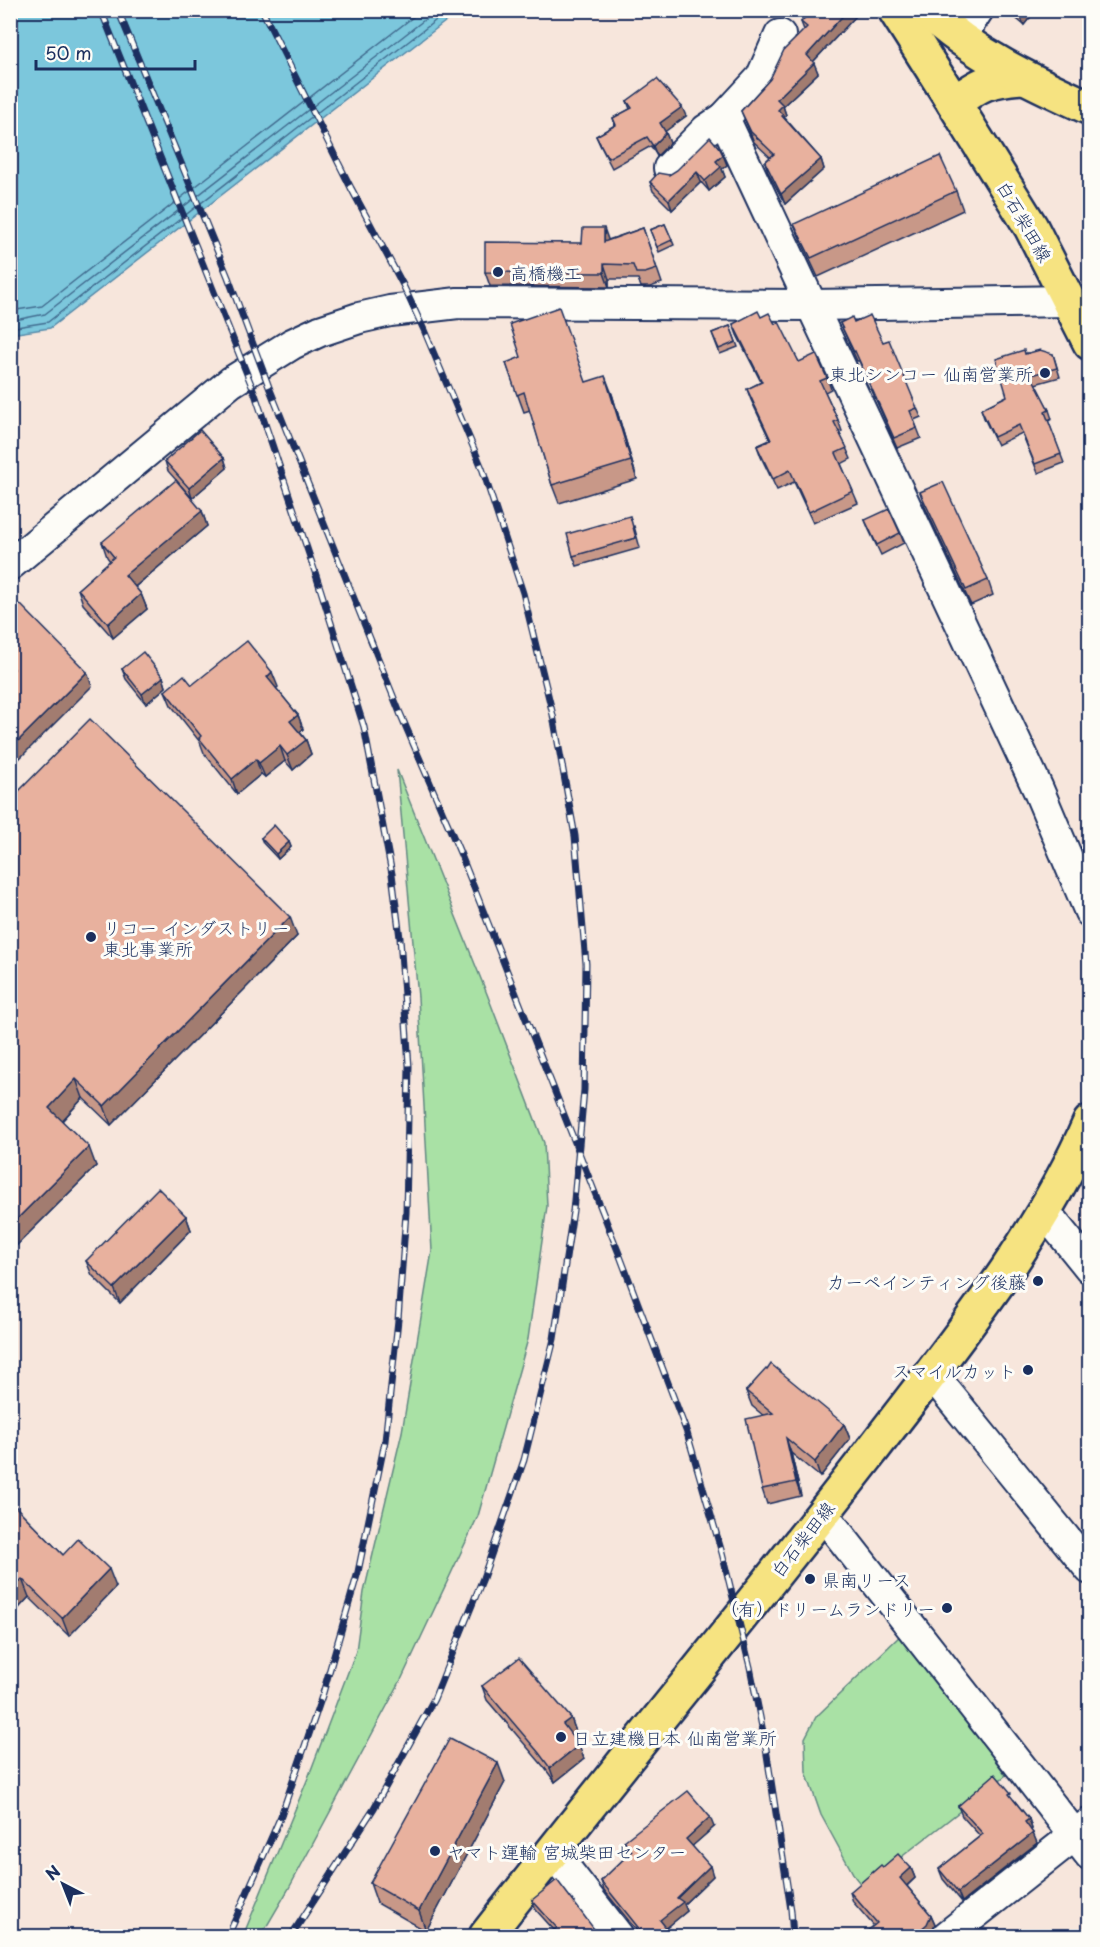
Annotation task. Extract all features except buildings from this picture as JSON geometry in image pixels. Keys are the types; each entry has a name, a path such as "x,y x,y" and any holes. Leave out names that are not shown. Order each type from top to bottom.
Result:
{"main road":[{"name":"白石柴田線","path":"895,10 1031,227 1089,343"},
{"path":"926,10 960,39 1021,77 1089,108"},
{"path":"954,103 977,86 995,79 1021,77"},
{"name":"白石柴田線","path":"486,1936 932,1373 994,1288 1044,1211 1074,1159 1089,1122"}],"street":[{"path":"960,39 978,10"},
{"path":"669,168 706,130 724,118 760,78 780,35"},
{"path":"724,118 1038,789 1089,912"},
{"path":"10,565 231,382 292,344 349,321 390,311 458,303 812,305 1070,301"},
{"path":"1044,1211 1089,1268"},
{"path":"932,1373 1089,1569"},
{"path":"822,1514 1003,1747 1084,1838 947,1936"},
{"path":"552,1851 618,1936"}],"green space":[{"path":"397,770 544,1143 547,1206 528,1339 478,1516 401,1680 288,1890 261,1936 243,1936 308,1778 356,1651 364,1592 402,1432 432,1251 418,997"},
{"path":"902,1634 1006,1775 863,1887 855,1877 821,1815 806,1772 805,1738 816,1717"}],"water":[{"path":"11,10 459,11 50,328 11,334"}],"railway":[{"path":"101,10 255,394 364,727 392,874 400,938 409,1066 406,1213 398,1320 385,1441 358,1572 323,1693 281,1816 228,1936"},
{"path":"118,10 228,277 269,387 400,713 461,855 620,1256 687,1433 722,1553 750,1667 765,1742 793,1936"},
{"path":"262,10 351,188 403,285 482,468 523,593 553,715 575,836 586,964 584,1090 573,1211 554,1339 524,1460 483,1578 434,1699 374,1808 291,1936"}],"place":[{"name":"高橋機工","path":"498,272"},
{"name":"東北シンコー 仙南営業所","path":"1045,373"},
{"name":"リコー インダストリー 東北事業所","path":"91,937"},
{"name":"カーペインティング後藤","path":"1038,1281"},
{"name":"スマイルカット","path":"1028,1370"},
{"name":"県南リース","path":"810,1579"},
{"name":"（有）ドリームランドリー","path":"947,1608"},
{"name":"日立建機日本 仙南営業所","path":"561,1737"},
{"name":"ヤマト運輸 宮城柴田センター","path":"435,1851"}]}
